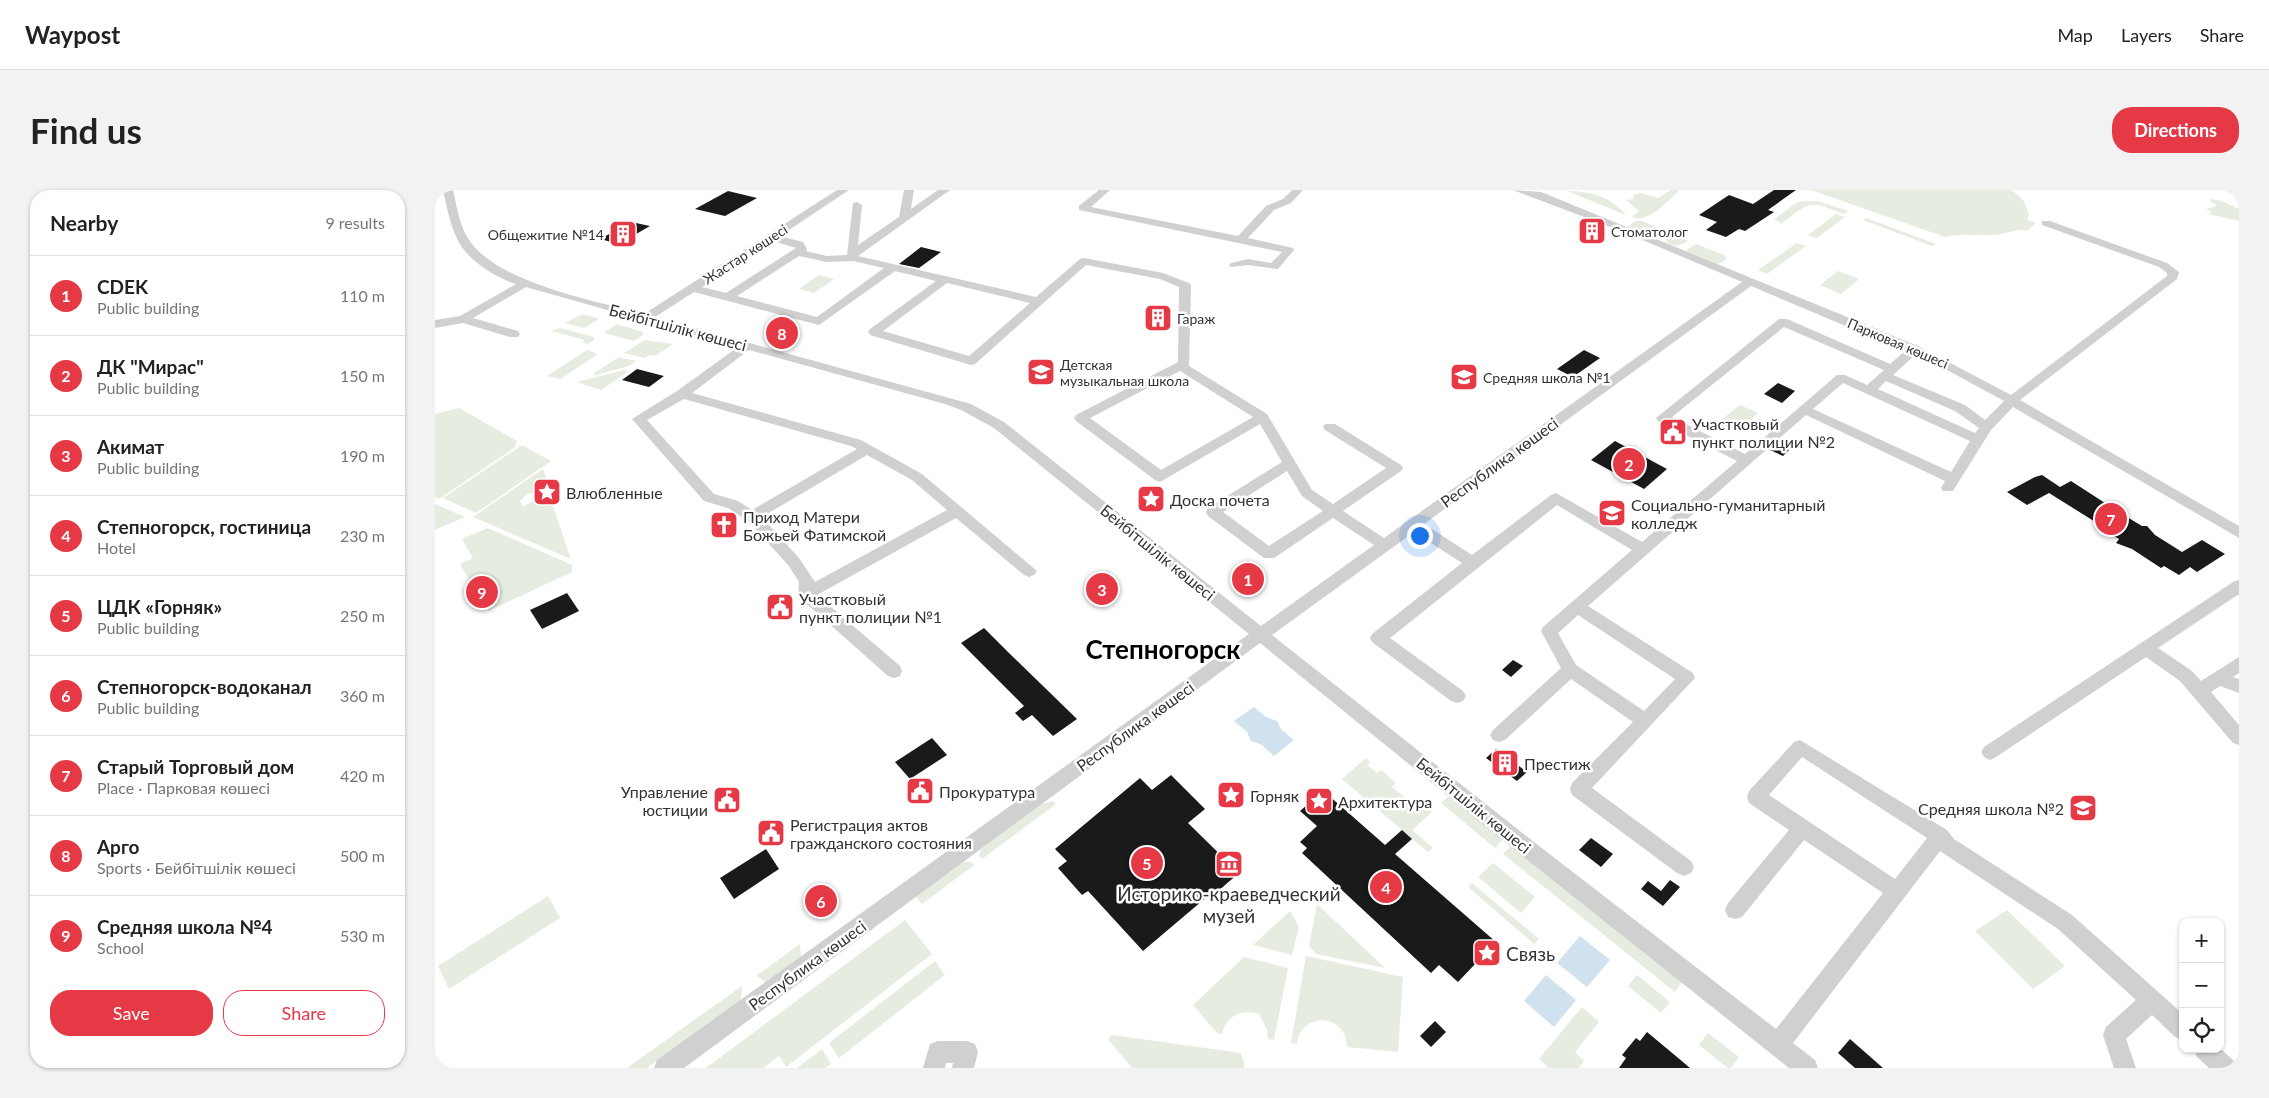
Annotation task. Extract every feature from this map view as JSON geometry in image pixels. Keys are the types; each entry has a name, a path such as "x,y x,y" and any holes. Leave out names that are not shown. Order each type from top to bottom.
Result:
{"street":[{"name":"Бейбітшілік көшесі","path":"449,190 455,219 466,245 491,268 524,284 950,401 981,414 999,425 1518,841 1807,1068"},
{"name":"Жастар көшесі","path":"646,318 844,190"},
{"path":"904,218 909,190"},
{"path":"853,256 945,190"},
{"path":"1105,190 1083,208 1289,250 1274,267 1247,262 1235,265"},
{"path":"1240,240 1270,208 1287,201 1298,190"},
{"path":"1518,190 1538,192"},
{"name":"Парковая көшесі","path":"1538,192 1914,349 1961,371 2239,533"},
{"path":"853,256 857,205"},
{"path":"1805,410 1950,484 1986,427 2012,400 2173,277 2173,272 2163,265 2046,223"},
{"path":"727,298 802,249 799,244 770,238"},
{"path":"797,252 827,259 853,256 1039,300"},
{"path":"945,279 875,332 971,361 1084,261 1163,276 1185,286 1184,364 1081,418 1160,477 1263,417"},
{"path":"692,288 819,321 893,267"},
{"name":"Республика көшесі","path":"665,1068 1261,634 1751,281"},
{"path":"435,324 463,319 524,284"},
{"path":"463,319 514,334"},
{"path":"1746,460 1663,418 1783,322 1960,408 1986,427"},
{"path":"747,346 682,394 639,419 709,498 733,504 753,517 794,562 807,581 807,594 895,671"},
{"path":"1869,390 1914,349"},
{"path":"1181,366 1263,417 1307,493 1384,545"},
{"path":"1646,721 1570,670 1549,631 1841,378 1979,440"},
{"path":"682,394 856,443 917,477 1029,571"},
{"path":"1289,464 1213,512 1269,554 1396,468 1330,427"},
{"path":"753,517 764,508 867,449"},
{"path":"1457,696 1378,638 1556,498 1643,550"},
{"path":"807,594 957,511"},
{"path":"1413,524 1473,563"},
{"path":"1990,752 2239,586"},
{"path":"1577,607 1687,678 1579,789 1684,867"},
{"path":"2146,648 2186,676 2239,738"},
{"path":"2200,691 2239,664"},
{"path":"1499,735 1570,670"},
{"path":"2218,678 2239,686"},
{"path":"1897,891 1756,797 1800,747 1940,836 1947,845 2065,922 2179,1026"},
{"path":"1735,910 1802,828"},
{"path":"1778,1044 1940,836"},
{"path":"2125,1068 2114,1035 2151,1001"},
{"path":"934,1068 938,1052 967,1052 963,1068"},
{"path":"2209,1053 2225,1068"}],"shaded area":[{"path":"1671,190 1678,190 1657,211 1644,217 1632,217 1639,211 1626,200 1634,199 1633,195 1641,193 1658,198"},
{"path":"1811,190 2012,190 2023,200 2029,214 2027,220 2036,223 2027,231 2020,230 1993,235 1945,237"},
{"path":"1567,191 1584,192 1607,199 1626,215"},
{"path":"2211,199 2222,201 2239,209 2239,221 2208,214 2212,212 2206,209 2217,206 2210,201"},
{"path":"1817,201 1848,211 1844,214 1823,206 1810,205 1781,224 1774,219 1798,202"},
{"path":"1836,214 1845,217 1817,238 1808,235"},
{"path":"1866,218 1936,244 1932,246 1863,220"},
{"path":"1636,221 1642,221 1688,241 1680,245 1673,245 1668,243 1667,240 1646,231 1640,232 1627,227"},
{"path":"1797,243 1806,246 1767,274 1758,270"},
{"path":"1696,244 1724,255 1727,259 1718,264 1686,250"},
{"path":"1838,271 1859,279 1841,294 1820,285"},
{"path":"819,275 834,279 814,293 799,289"},
{"path":"583,314 599,319 584,328 565,323"},
{"path":"617,324 643,332 643,335 634,341 604,333"},
{"path":"560,328 594,337 594,340 588,344 582,342 585,340 551,331"},
{"path":"645,340 673,344 655,356 650,355 644,358 624,353"},
{"path":"587,350 598,354 560,379 547,376"},
{"path":"619,357 636,361 629,366 596,375 593,374"},
{"path":"624,370 629,371 601,390 577,382"},
{"path":"1740,405 1758,413 1739,429 1721,420"},
{"path":"459,408 517,441 514,448 439,499 435,497 435,414"},
{"path":"522,445 551,461 476,513 443,498"},
{"path":"543,469 549,487 527,494 520,501 523,507 533,501 550,497 571,559 473,517"},
{"path":"435,504 465,517 435,530"},
{"path":"488,528 572,565 572,572 488,611 460,564 473,558 462,539"},
{"path":"1366,758 1370,762 1367,765 1377,773 1381,770 1396,783 1392,787 1418,808 1423,805 1432,812 1412,830 1433,848 1428,852 1342,779"},
{"path":"1449,796 1503,839 1495,848 1441,803"},
{"path":"1053,801 1056,804 982,859 979,856 981,849 1041,804"},
{"path":"1511,846 1682,982 1675,992 1503,854"},
{"path":"963,862 971,862 974,865 922,904 916,896"},
{"path":"1493,863 1535,897 1521,913 1478,877"},
{"path":"1472,883 1539,939 1534,944 1468,887"},
{"path":"548,896 560,918 449,989 438,966"},
{"path":"1317,904 1385,968 1316,954 1309,946"},
{"path":"2007,910 2065,966 2033,989 1975,931"},
{"path":"1290,911 1299,927 1292,955 1253,945"},
{"path":"905,920 932,954 786,1067 779,1056 763,1068 706,1068"},
{"path":"800,944 801,957 766,982 756,976"},
{"path":"1306,956 1403,977 1398,1052 1347,1047 1345,1036 1340,1028 1332,1022 1323,1020 1315,1021 1307,1026 1300,1033 1297,1044 1291,1043"},
{"path":"1244,957 1288,968 1274,1040 1268,1039 1267,1030 1259,1014 1246,1012 1236,1015 1227,1022 1222,1034 1217,1033 1193,1005"},
{"path":"935,961 945,975 839,1058 829,1043"},
{"path":"1637,975 1670,1002 1661,1013 1628,986"},
{"path":"742,986 741,1000 647,1068 627,1068"},
{"path":"1582,1007 1599,1022 1575,1052 1584,1061 1579,1068 1549,1068 1539,1059"},
{"path":"1708,1033 1739,1057 1731,1068 1728,1068 1699,1045"},
{"path":"1112,1035 1241,1053 1245,1066 1243,1068 1132,1068 1108,1039"},
{"path":"822,1049 831,1064 825,1068 797,1068"}],"water":[{"path":"1254,707 1266,717 1277,721 1281,729 1294,740 1274,756 1262,745 1251,741 1247,732 1234,721"},
{"path":"1580,936 1610,960 1587,987 1557,963"},
{"path":"1546,975 1576,1000 1554,1027 1524,1001"}],"building":[{"path":"1774,190 1796,190 1768,210 1774,212 1745,231 1739,229 1726,237 1706,230 1717,222 1699,215 1729,195 1753,204"},
{"path":"728,191 757,198 725,216 695,209"},
{"name":"Общежитие №14","path":"631,222 650,226 619,244 600,239"},
{"path":"921,247 941,252 919,268 899,264"},
{"name":"Гараж","path":"1151,306 1169,319 1159,324 1144,312"},
{"path":"1584,350 1600,358 1573,377 1557,369"},
{"path":"637,369 664,376 649,387 622,380"},
{"path":"1778,383 1795,391 1782,403 1764,394"},
{"path":"1615,441 1667,469 1644,489 1591,460"},
{"path":"1777,443 1790,449 1783,456 1770,450"},
{"path":"2042,475 2060,487 2071,481 2105,503 2110,503 2117,511 2142,526 2147,526 2155,535 2182,552 2202,540 2225,554 2197,572 2190,567 2179,575 2164,566 2161,568 2132,549 2116,543 2119,539 2105,531 2105,528 2049,493 2027,505 2007,492"},
{"path":"567,593 579,611 542,629 530,610"},
{"path":"984,628 1077,719 1053,736 1032,715 1023,721 1015,713 1024,706 961,643"},
{"path":"1513,660 1523,666 1511,677 1502,670"},
{"path":"932,738 947,755 910,779 895,762"},
{"name":"Престиж","path":"1496,749 1527,772 1517,781 1486,758"},
{"path":"1171,775 1205,809 1188,823 1239,873 1217,892 1215,890 1143,951 1088,891 1082,895 1058,868 1067,861 1055,849 1140,778 1152,790"},
{"path":"1327,794 1385,845 1402,830 1412,839 1395,854 1496,942 1458,982 1439,965 1431,973 1302,853 1307,848 1300,842 1317,826 1300,811 1307,805 1311,808"},
{"path":"1591,838 1613,854 1601,867 1579,850"},
{"path":"766,849 779,869 734,899 720,878"},
{"path":"1670,880 1680,887 1663,906 1641,889 1648,881 1661,891"},
{"path":"1435,1021 1446,1032 1431,1047 1420,1036"},
{"path":"1647,1032 1690,1068 1619,1068 1626,1058 1622,1055 1636,1038 1640,1041"},
{"path":"1850,1039 1883,1068 1855,1068 1838,1053"}],"place":[{"name":"Стоматолог","path":"1592,231"},
{"name":"Общежитие №14","path":"623,234"},
{"name":"Гараж","path":"1158,318"},
{"name":"Арго","path":"782,333"},
{"name":"Детская музыкальная школа","path":"1041,372"},
{"name":"Средняя школа №1","path":"1464,377"},
{"name":"Участковый пункт полиции №2","path":"1673,432"},
{"name":"ДК \"Мирас\"","path":"1629,464"},
{"name":"Влюбленные","path":"547,492"},
{"name":"Доска почета","path":"1151,499"},
{"name":"Социально-гуманитарный колледж","path":"1612,513"},
{"name":"Старый Торговый дом","path":"2111,519"},
{"name":"Приход Матери Божьей Фатимской","path":"724,525"},
{"name":"CDEK","path":"1248,579"},
{"name":"Акимат","path":"1102,589"},
{"name":"Средняя школа №4","path":"482,592"},
{"name":"Участковый пункт полиции №1","path":"780,607"},
{"name":"Престиж","path":"1505,763"},
{"name":"Прокуратура","path":"920,791"},
{"name":"Горняк","path":"1231,795"},
{"name":"Управление юстиции","path":"727,800"},
{"name":"Архитектура","path":"1319,801"},
{"name":"Средняя школа №2","path":"2083,808"},
{"name":"Регистрация актов гражданского состояния","path":"771,833"},
{"name":"ЦДК «Горняк»","path":"1147,863"},
{"name":"Историко-краеведческий музей","path":"1229,864"},
{"name":"Степногорск, гостиница","path":"1386,887"},
{"name":"Степногорск-водоканал","path":"821,901"},
{"name":"Связь","path":"1487,953"}],"district":[{"name":"Степногорск","path":"1163,649"}]}
